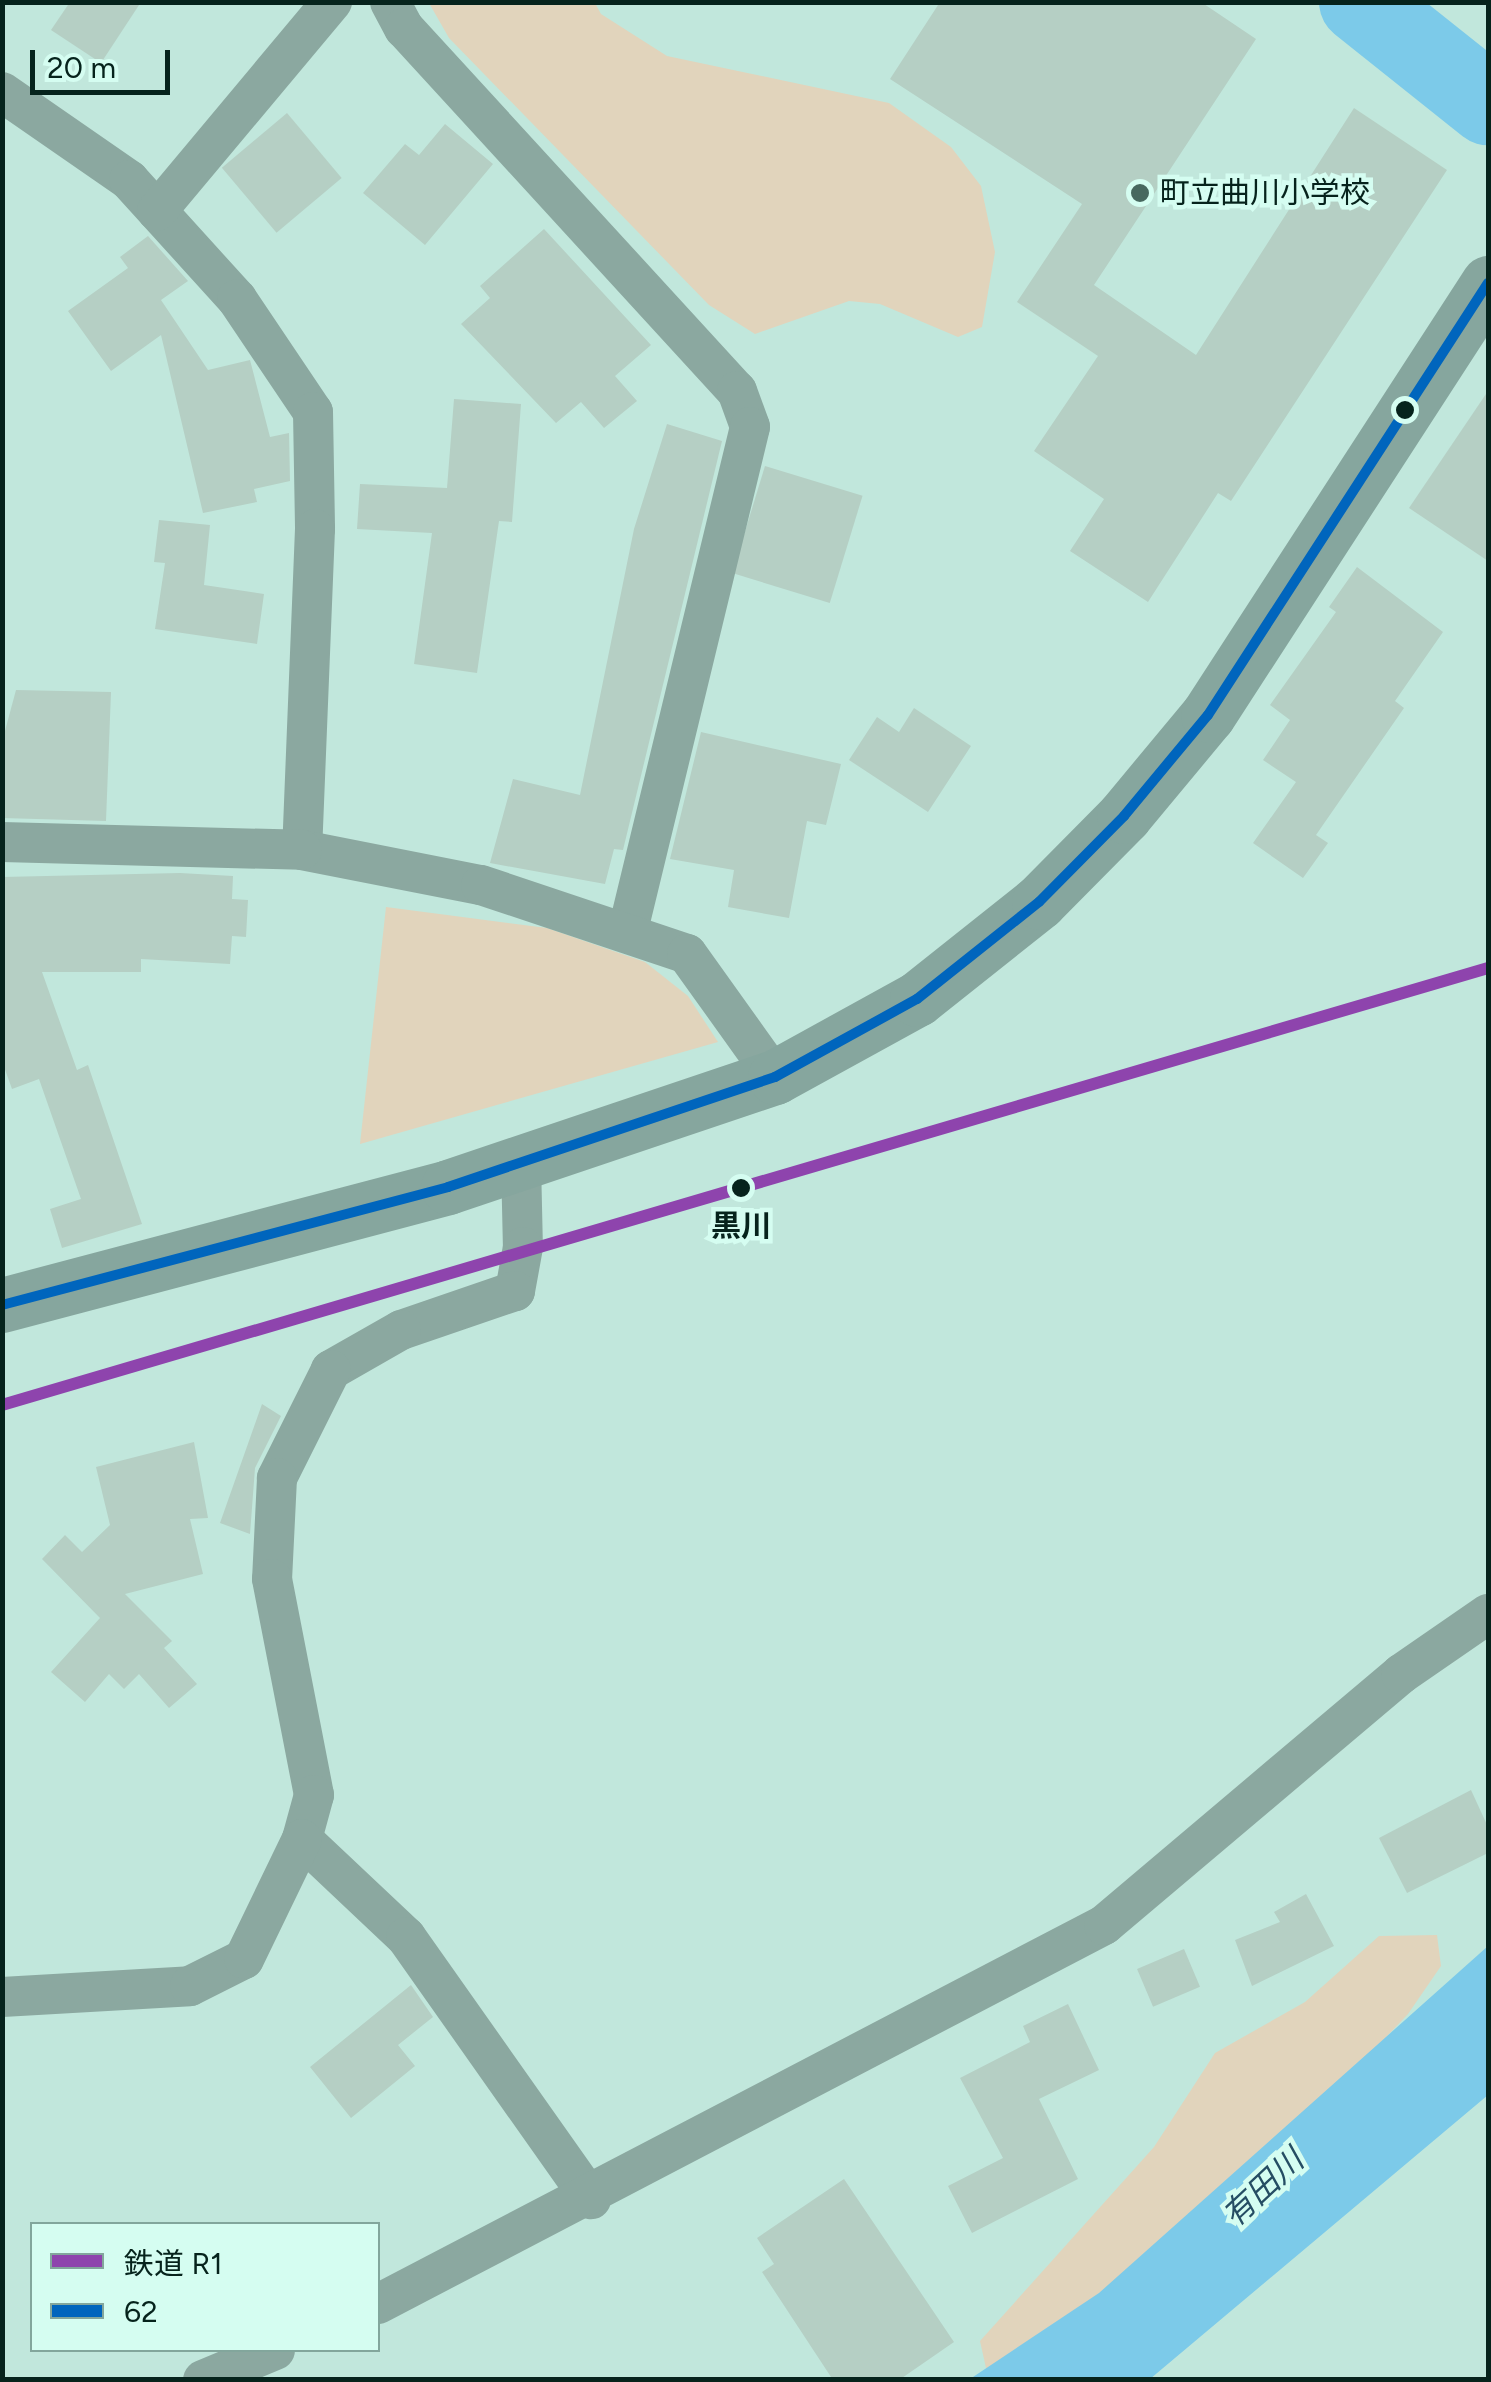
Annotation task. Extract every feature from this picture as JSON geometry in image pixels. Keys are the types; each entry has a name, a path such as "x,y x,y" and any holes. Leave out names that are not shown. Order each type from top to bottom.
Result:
{"main road":[{"path":"2,1304 292,1230 521,1162 774,1077 918,999 1039,902 1124,816 1208,715 1488,283"}],"street":[{"path":"157,211 332,2"},
{"path":"390,2 404,28 737,391 750,428 628,930"},
{"path":"2,92 129,180 238,298 312,412 315,529 302,850"},
{"path":"2,842 302,850 481,884 628,930 687,954 774,1077"},
{"path":"2,1997 190,1986 244,1959 302,1839 314,1795 272,1580 278,1478 332,1370 401,1330 515,1291 523,1247 521,1162"},
{"path":"380,2303 591,2199 1104,1924 1401,1674 1488,1614"},
{"path":"302,1839 406,1937 591,2199"},
{"path":"203,2380 270,2352"}],"shaded area":[{"path":"429,3 595,3 601,14 667,56 889,103 951,147 981,186 995,252 982,327 958,337 880,304 849,301 755,334 709,305 449,38"},
{"path":"386,907 547,928 645,962 688,996 718,1042 360,1144"},
{"path":"1437,1935 1441,1966 1408,2014 1222,2210 988,2377 980,2341 1154,2147 1215,2053 1305,2002 1379,1936"}],"water":[{"name":"有田川","path":"1488,1946 1488,2095 1150,2379 970,2379 1099,2293"}],"building":[{"path":"70,2 141,2 101,63 51,30"},
{"path":"940,2 1201,2 1256,39 1094,285 1196,355 1354,108 1447,170 1231,501 1218,493 1148,602 1070,551 1104,499 1034,451 1098,356 1017,302 1082,204 890,79"},
{"path":"287,113 342,178 277,233 222,168"},
{"path":"445,124 493,164 425,245 363,193 405,144 419,155"},
{"path":"544,229 651,345 615,376 637,401 604,428 581,402 556,423 461,324 490,298 480,286"},
{"path":"148,236 188,281 161,300 208,370 250,360 270,437 289,433 290,481 254,489 257,502 203,513 161,335 111,371 68,311 128,268 120,257"},
{"path":"1488,391 1488,561 1409,508"},
{"path":"454,399 521,404 512,522 499,521 477,673 414,664 432,533 357,529 360,484 447,488"},
{"path":"667,424 722,441 623,850 614,849 605,884 490,863 513,779 580,795 634,529"},
{"path":"765,466 863,496 830,603 732,573"},
{"path":"159,520 210,525 204,585 264,594 257,644 155,629 165,563 154,562"},
{"path":"1357,567 1443,632 1395,701 1404,708 1316,835 1328,843 1303,878 1253,843 1296,782 1263,760 1290,720 1270,705 1336,612 1329,607"},
{"path":"16,690 111,692 106,821 2,818 2,742"},
{"path":"914,708 971,746 928,812 849,760 877,717 899,732"},
{"path":"701,732 841,764 826,825 807,821 789,918 728,907 734,870 670,859"},
{"path":"180,873 233,876 232,899 248,900 246,937 232,936 230,964 141,959 141,972 42,972 77,1070 88,1065 142,1224 62,1248 50,1209 81,1199 39,1079 12,1089 2,1061 2,877"},
{"path":"262,1404 281,1416 255,1468 250,1534 220,1523"},
{"path":"194,1442 208,1518 190,1519 203,1574 125,1594 172,1641 164,1648 197,1684 169,1708 139,1674 124,1689 109,1674 85,1702 51,1672 100,1618 42,1559 65,1535 82,1552 110,1525 96,1467"},
{"path":"1471,1790 1488,1827 1488,1853 1407,1893 1379,1838"},
{"path":"1306,1894 1334,1946 1252,1986 1235,1940 1280,1922 1274,1912"},
{"path":"1184,1949 1200,1987 1153,2007 1137,1969"},
{"path":"411,1985 433,2017 398,2045 415,2066 351,2118 310,2067"},
{"path":"1068,2004 1099,2070 1039,2099 1078,2179 972,2233 948,2186 1003,2158 960,2078 1030,2042 1023,2026"},
{"path":"844,2179 954,2342 899,2380 833,2380 762,2272 774,2264 757,2238"}],"waterway":[{"path":"1360,2 1488,104"}],"rail line":[{"name":"R1","path":"2,1405 1488,968"}],"transit line":[{"name":"62","path":"2,1305 448,1187 775,1077 917,999 1039,902 1124,816 1208,715 1488,283"}],"place":[{"name":"町立曲川小学校","path":"1140,193"},
{"name":"黒川","path":"741,1188"}]}
